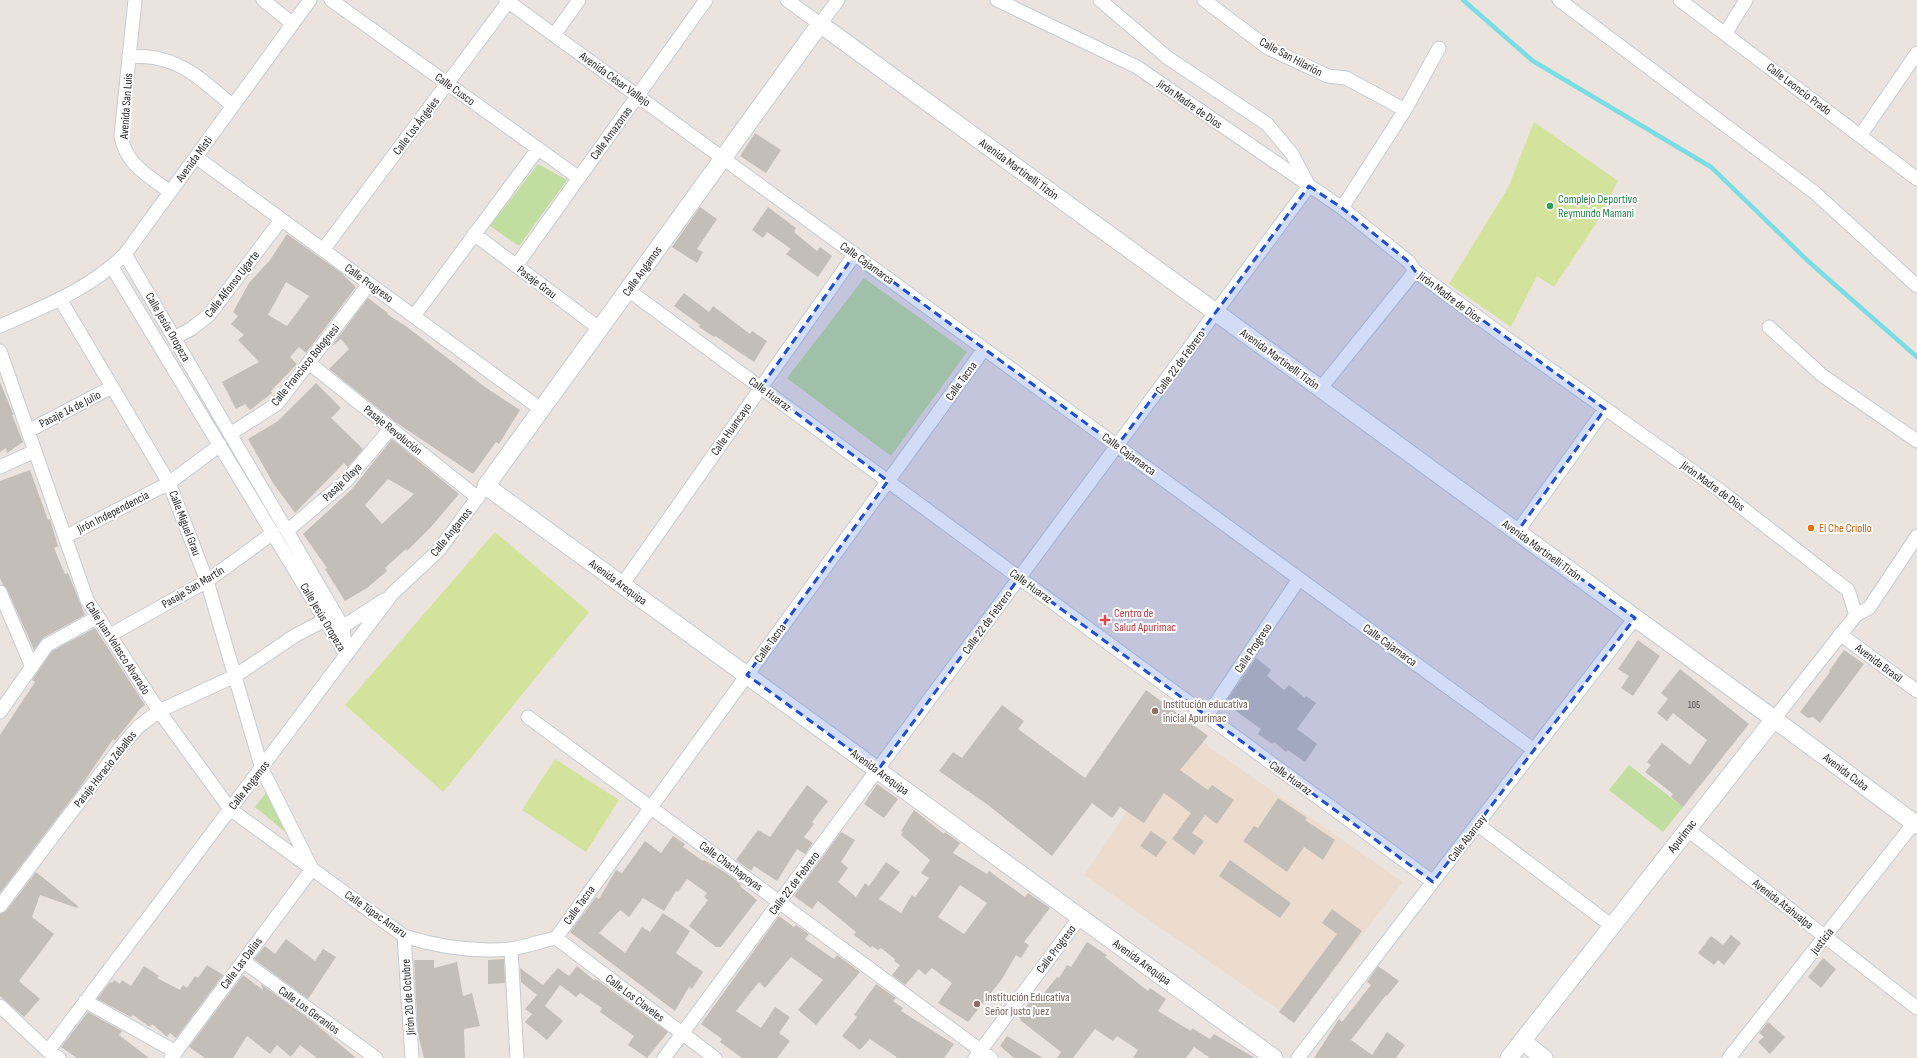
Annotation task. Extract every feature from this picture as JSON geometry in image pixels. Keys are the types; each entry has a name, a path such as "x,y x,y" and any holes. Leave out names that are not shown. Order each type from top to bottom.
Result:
{"street":[{"name":"Avenida San Luis","path":"135,0 121,136 127,156 133,164 170,192"},
{"path":"262,0 293,24"},
{"name":"Avenida Misti","path":"0,326 60,299 112,267 125,254 310,0"},
{"name":"Calle Cusco","path":"331,0 579,178"},
{"path":"554,35 580,0"},
{"name":"Calle Amazonas","path":"516,266 706,0"},
{"name":"Avenida Martinelli Tizón","path":"787,0 1774,719"},
{"name":"Calle Angamos","path":"48,1051 392,594 439,550 838,0"},
{"name":"Jirón Madre de Dios","path":"997,0 1137,67 1342,208 1409,262 1415,271 1718,489 1848,590 1856,615"},
{"path":"1100,0 1168,58 1267,124 1292,154 1309,186"},
{"name":"Calle San Hilarión","path":"1204,0 1268,48 1328,76 1346,78 1405,110"},
{"path":"1559,0 1814,192 1917,286"},
{"name":"Calle Leoncio Prado","path":"1680,0 1917,179"},
{"path":"1725,34 1746,0"},
{"name":"Calle Los Ángeles","path":"323,250 507,1"},
{"name":"Avenida César Vallejo","path":"507,1 723,158"},
{"path":"1342,208 1405,110 1439,48"},
{"path":"1860,136 1917,53"},
{"path":"129,56 160,58 173,62 189,71 233,106"},
{"path":"414,316 538,149"},
{"name":"Calle Progreso","path":"196,157 542,410"},
{"name":"Calle Cajamarca","path":"723,158 1534,750"},
{"name":"Calle 22 de Febrero","path":"664,1058 1309,186"},
{"name":"Calle Alfonso Ugarte","path":"174,338 191,329 210,315 281,220"},
{"name":"Pasaje Grau","path":"474,234 600,329"},
{"name":"Calle Jesús Oropeza","path":"125,254 287,531 338,630 346,655"},
{"name":"Calle Huancayo","path":"622,585 855,254"},
{"name":"Calle Jesús Oropeza","path":"112,267 325,620 338,630"},
{"path":"1320,389 1415,271"},
{"name":"Calle Francisco Bolognesi","path":"230,434 277,404 369,284"},
{"name":"Calle Huaraz","path":"628,290 1432,882"},
{"name":"Calle Miguel Grau","path":"60,299 169,483 207,581 262,768"},
{"path":"1769,327 1823,376 1917,442"},
{"name":"Calle Tacna","path":"556,938 984,349"},
{"name":"Calle Juan Velasco Alvarado","path":"0,351 87,600 159,711 230,809 312,869"},
{"name":"Pasaje Revolución","path":"309,363 391,428 482,492"},
{"name":"Pasaje 14 de Julio","path":"28,431 112,387"},
{"path":"1517,532 1605,409"},
{"name":"Pasaje Olaya","path":"287,531 347,480 391,428"},
{"name":"Jirón Independencia","path":"65,537 169,483 220,445"},
{"path":"0,467 35,451"},
{"name":"Avenida Arequipa","path":"482,492 622,585 1274,1058"},
{"name":"Pasaje San Martín","path":"110,635 207,581 273,533"},
{"name":"Apurímac","path":"1509,1058 1840,634 1856,615 1869,608 1917,536"},
{"name":"Calle Progreso","path":"1207,716 1300,579"},
{"path":"0,592 32,667"},
{"path":"338,630 392,594"},
{"path":"0,712 47,645 98,617"},
{"name":"Calle Abancay","path":"1298,1058 1635,618"},
{"name":"Pasaje Horacio Zeballos","path":"0,906 120,748 138,727 159,711 235,676 296,635 325,620"},
{"name":"Avenida Brasil","path":"1840,634 1917,691"},
{"name":"Calle Chachapoyas","path":"528,717 780,902 983,1055"},
{"name":"Avenida Cuba","path":"1774,719 1916,824"},
{"name":"Calle Túpac Amaru","path":"262,768 312,869 404,936 432,945 462,949 511,949 556,938"},
{"path":"1477,824 1612,926"},
{"name":"Justicia","path":"1729,1058 1916,824"},
{"name":"Avenida Atahualpa","path":"1688,830 1917,1008"},
{"name":"Calle Las Dalias","path":"173,1055 312,869"},
{"name":"Calle Progreso","path":"983,1055 1080,917"},
{"name":"Jirón 20 de Octubre","path":"404,936 412,1058"},
{"name":"Calle Los Claveles","path":"556,938 715,1058"},
{"path":"511,949 517,1058"},
{"name":"Calle Los Geranios","path":"243,961 376,1058"},
{"path":"85,1001 173,1055"},
{"path":"0,1006 48,1051 59,1058"},
{"path":"1522,1041 1544,1058"}],"highlighted area":[{"path":"1309,186 1342,208 1409,262 1415,271 1605,409 1517,532 1635,618 1433,882 1019,578 878,770 747,675 888,481 761,387 855,254 1117,446"}],"shaded area":[{"path":"1183,729 1403,882 1295,1021 1084,875"}],"green space":[{"name":"Complejo Deportivo Reymundo Mamani","path":"1534,122 1618,181 1595,225 1554,287 1537,276 1511,327 1449,284 1508,188"},
{"path":"538,164 567,180 519,246 490,226"},
{"path":"864,278 967,352 891,456 787,378"},
{"path":"495,532 589,612 443,792 345,705"},
{"path":"555,759 619,800 586,852 522,810"},
{"path":"1629,765 1683,807 1663,832 1609,790"},
{"path":"266,793 289,835 255,807"}],"building":[{"path":"755,133 781,150 766,173 740,156"},
{"path":"700,207 717,219 697,249 703,252 697,263 672,247"},
{"path":"768,207 796,228 794,232 817,251 820,247 832,256 818,277 786,254 791,249 767,232 763,238 752,230"},
{"path":"287,234 340,272 356,287 306,353 299,347 290,357 297,364 271,391 272,393 250,410 245,404 236,409 222,382 259,362 238,340 244,335 231,324 238,316 233,312 249,283 270,260","holes":["286,282 309,296 287,326 268,315"]},
{"path":"684,293 709,312 713,306 750,334 752,331 767,341 754,362 699,327 700,325 674,306"},
{"path":"368,298 388,313 387,314 407,327 485,387 520,410 499,444 496,442 473,474 394,421 329,369 349,349 341,339 331,347"},
{"path":"0,382 14,414 12,415 23,442 7,453 6,448 0,452"},
{"path":"316,383 341,408 331,418 363,449 348,467 344,463 295,513 273,483 248,439 278,421"},
{"path":"392,439 459,494 431,527 407,551 406,549 385,568 387,571 367,588 345,601 325,569 327,568 303,534 352,489","holes":["388,479 414,494 382,524 365,505"]},
{"path":"30,470 48,520 50,519 58,546 54,548 65,574 68,573 85,615 43,638 34,650 7,589 3,585 0,578 0,481"},
{"path":"95,628 145,705 140,709 115,741 113,739 79,789 0,893 0,735 35,682 32,680 52,651"},
{"path":"1638,640 1660,656 1633,696 1621,688 1629,676 1618,669"},
{"path":"1844,650 1864,664 1820,723 1813,717 1808,718 1800,712 1830,672 1829,671"},
{"path":"1256,658 1271,670 1267,676 1284,690 1289,685 1305,698 1306,696 1316,703 1297,729 1317,744 1305,762 1288,750 1286,752 1274,742 1272,744 1258,734 1261,729 1225,703"},
{"path":"1680,669 1749,724 1683,807 1671,797 1673,794 1645,772 1651,765 1647,762 1662,743 1690,765 1707,740 1673,713 1667,721 1657,713 1668,699 1661,693"},
{"path":"1146,690 1208,736 1180,770 1208,790 1212,785 1234,800 1217,824 1205,815 1192,833 1204,841 1194,855 1172,839 1191,813 1164,793 1144,823 1120,807 1112,818 1092,803 1052,856 988,805 939,771 953,752 962,758 1002,705 1024,721 1018,729 1085,778"},
{"path":"877,784 898,799 884,818 864,804"},
{"path":"807,785 828,801 812,822 814,824 804,837 813,843 805,854 797,849 777,881 754,866 751,871 736,860 758,830 770,837"},
{"path":"1278,798 1307,818 1305,820 1335,840 1323,860 1304,847 1287,872 1243,841 1254,826 1258,828"},
{"path":"914,810 944,834 945,832 960,843 953,853 987,874 989,871 1025,897 1028,893 1050,908 1024,942 1029,945 1021,958 1016,955 1002,979 968,1022 938,1003 952,983 932,968 925,975 919,969 905,985 892,975 900,965 894,961 895,959 881,948 878,950 872,946 871,948 854,935 856,932 818,901 812,909 794,896 841,832 855,840 841,862 848,868 838,882 856,897 865,883 869,886 886,862 900,872 879,899 901,913 912,895 915,897 929,878 921,873 930,860 901,835 903,832 901,831","holes":["960,885 987,903 964,934 938,917"]},
{"path":"1151,831 1167,842 1156,857 1140,846"},
{"path":"673,836 685,844 683,847 703,861 704,860 723,871 741,884 740,886 757,900 721,947 716,947 689,926 708,900 704,897 707,893 687,879 678,892 676,891 664,911 643,898 629,917 620,910 599,933 625,953 642,927 650,932 663,913 690,931 676,953 703,972 692,989 689,987 675,1011 570,932 596,897 599,899 616,870 622,873 645,841 661,853"},
{"path":"1230,860 1291,903 1280,918 1219,876"},
{"path":"36,872 78,906 77,908 40,895 32,917 54,934 19,981 40,999 24,1017 0,996 0,914 6,911"},
{"path":"1332,909 1362,931 1294,1023 1279,1012 1337,934 1322,923"},
{"path":"779,916 794,927 796,925 809,934 805,939 834,959 837,955 860,972 816,1025 798,1010 823,980 791,957 765,988 759,982 736,1011 761,1028 775,1007 790,1017 779,1033 790,1041 777,1058 742,1058 720,1042 722,1039 701,1024"},
{"path":"1731,935 1741,943 1724,965 1718,960 1714,965 1698,953 1711,936 1723,945"},
{"path":"286,939 315,961 323,949 336,957 308,999 254,959 265,946 275,954"},
{"path":"1087,942 1107,955 1105,957 1148,991 1150,988 1166,999 1158,1011 1191,1031 1192,1028 1210,1039 1214,1034 1255,1058 1210,1058 1194,1047 1186,1058 1133,1058 1138,1050 1117,1036 1113,1041 1095,1029 1073,1058 1057,1058 1061,1052 1020,1020 1021,1019 1019,1017 1032,998 1037,1002 1057,977 1059,978 1067,965 1071,967"},
{"path":"1823,958 1836,969 1821,988 1808,977"},
{"path":"504,959 505,983 488,984 488,960"},
{"path":"414,960 434,960 434,968 457,962 463,996 472,993 480,1026 464,1029 465,1058 424,1058 418,1034"},
{"path":"207,965 223,975 176,1038 170,1033 167,1037 152,1024 150,1027 133,1015 131,1017 97,999 110,982 112,983 114,980 120,984 122,980 131,986 144,966 159,976 157,978 180,990 183,985 187,988 195,976 198,978"},
{"path":"577,966 594,980 596,979 668,1032 647,1058 628,1045 634,1036 600,1012 602,1008 580,993 576,997 560,985 545,1006 563,1021 547,1040 525,1022 532,1014 525,1009 537,995 521,982 520,968 543,985 558,968 569,976"},
{"path":"1378,966 1399,981 1387,996 1386,995 1351,1040 1372,1055 1387,1032 1405,1045 1396,1058 1314,1058 1339,1019 1342,1022 1371,985 1367,982"},
{"path":"243,975 263,990 261,984 312,1021 356,1058 317,1058 300,1045 291,1057 277,1045 270,1054 247,1036 233,1058 205,1058 189,1047"},
{"path":"876,984 896,998 893,1001 903,1008 901,1011 954,1044 944,1058 898,1058 870,1039 860,1050 842,1036 857,1017 854,1015"},
{"path":"88,1012 122,1031 119,1035 149,1058 77,1058 61,1047"},
{"path":"1768,1022 1785,1037 1770,1054 1758,1042 1764,1037 1759,1033"},
{"path":"1007,1036 1043,1058 1014,1058 1000,1046"}],"waterway":[{"path":"1463,0 1533,61 1711,167 1809,262 1917,357"}],"place":[{"name":"Complejo Deportivo Reymundo Mamani","path":"1550,206"},
{"name":"El Che Criollo","path":"1811,528"},
{"name":"Centro de Salud Apurimac","path":"1105,620"},
{"name":"Institución educativa inicial Apurimac","path":"1155,711"},
{"name":"Institución Educativa Señor Justo Juez","path":"977,1004"}]}
